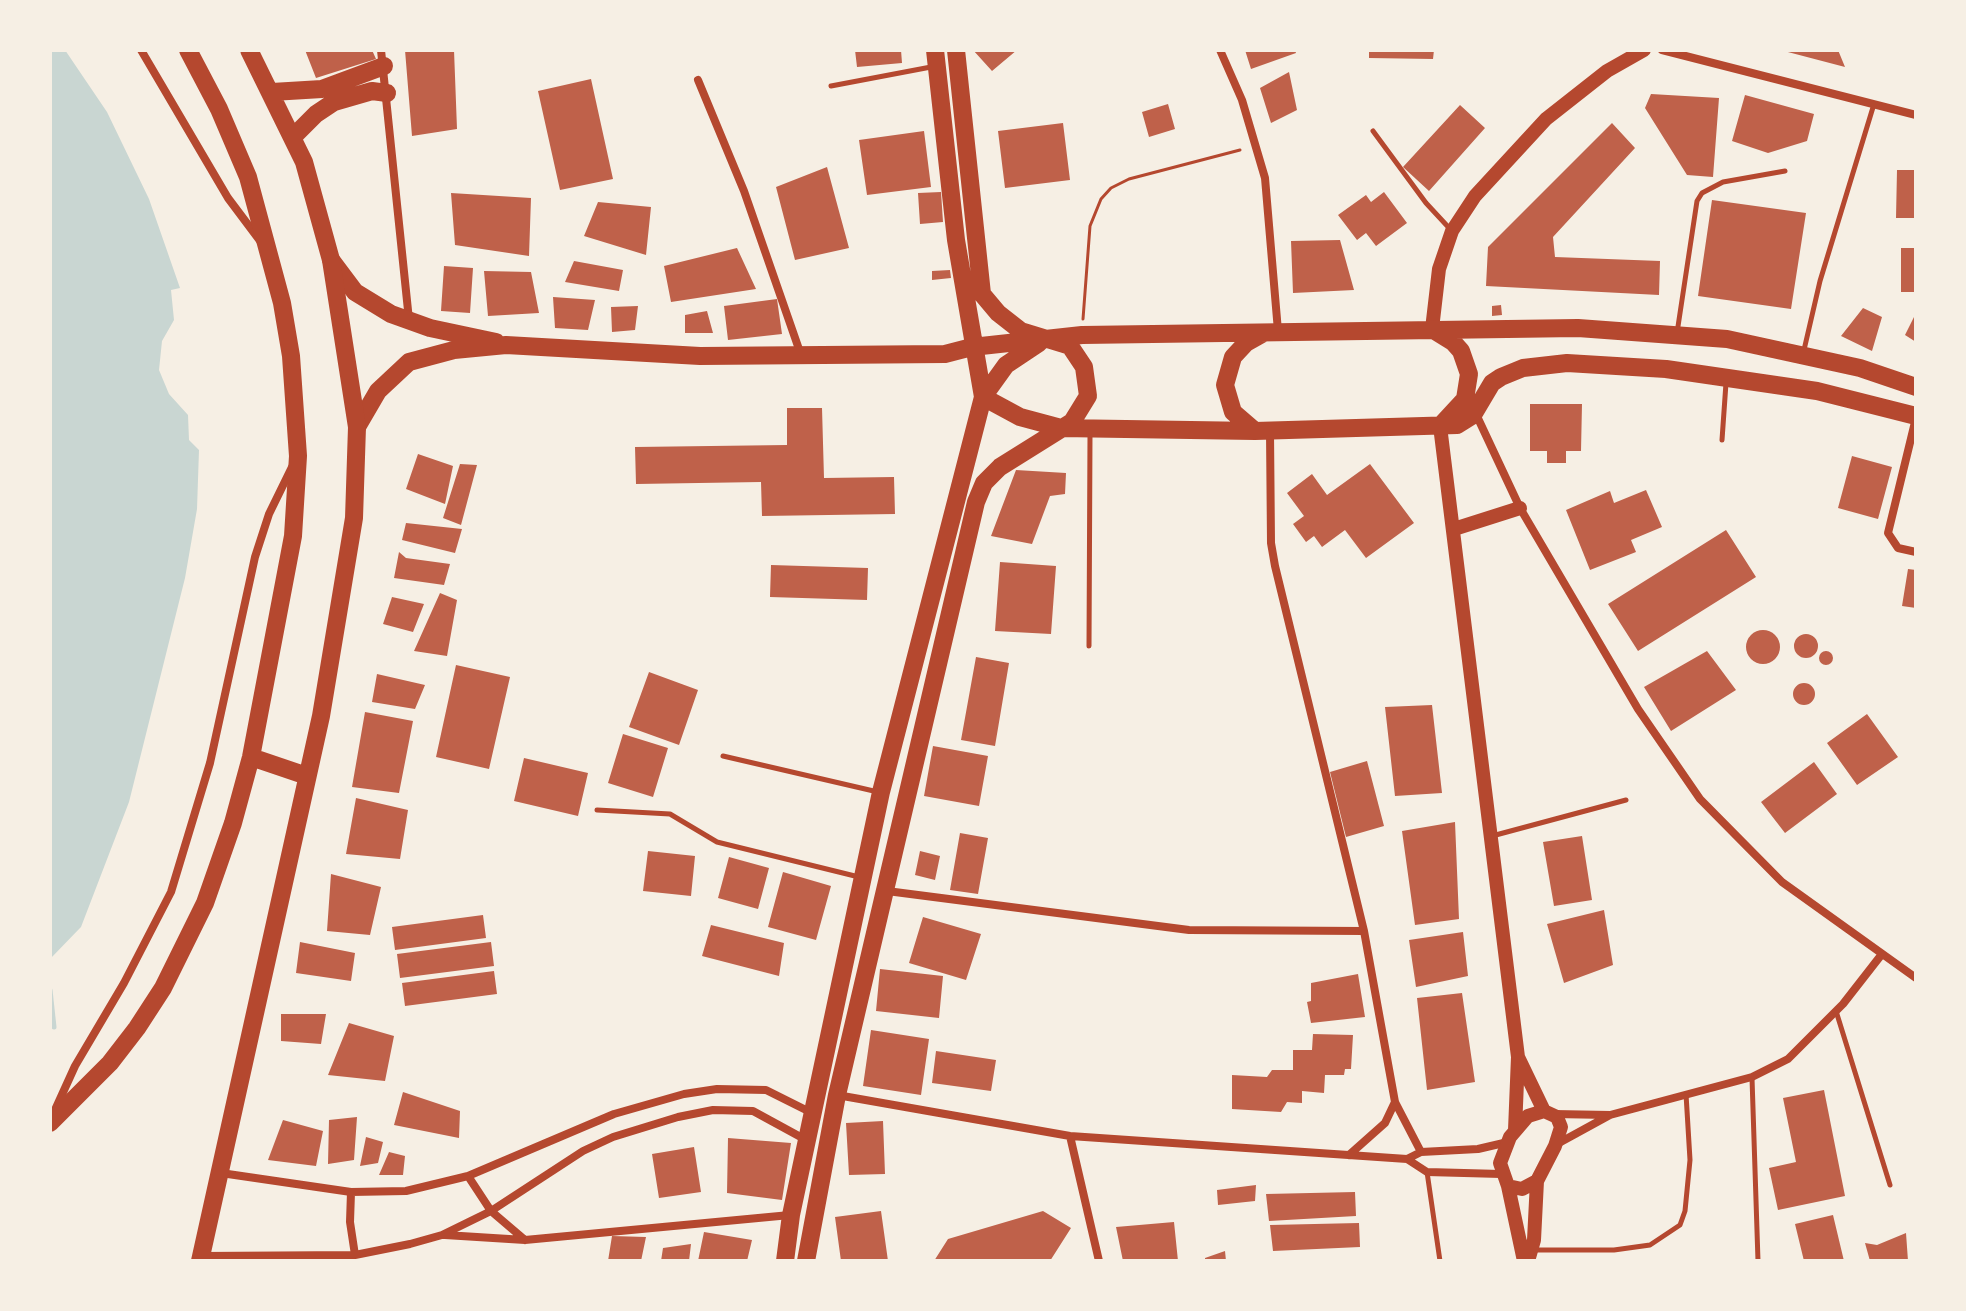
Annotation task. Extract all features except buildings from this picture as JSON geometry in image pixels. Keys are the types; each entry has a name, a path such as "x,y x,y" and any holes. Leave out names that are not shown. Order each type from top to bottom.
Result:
{"main road":[{"path":"50,1121 110,1063 163,988 220,863 251,757 293,536 298,456 291,356 271,253 248,177 219,109 188,50"},
{"path":"201,1258 307,776 350,558 357,427 347,343 314,189 272,92 249,50"},
{"path":"806,1261 837,1095 976,502 984,483 1000,467 1061,428 1085,407 1088,385 1084,367 1070,346 1021,331 986,300 978,281 956,50"},
{"path":"272,92 322,89 383,58"},
{"path":"936,58 972,347 983,397"},
{"path":"293,137 316,114 334,102 372,91 387,93"},
{"path":"331,260 355,292 409,321 506,345 700,356 945,354 972,347 1082,335 1578,328 1727,339 1803,355 1916,387"},
{"path":"430,328 433,354"},
{"path":"983,397 1020,417 1061,428 1262,431 1440,426 1465,422 1470,405 1466,362 1453,342 1432,329"},
{"path":"1262,431 1239,420 1228,404 1226,375 1239,349 1271,333"},
{"path":"785,1261 791,1215 815,1114 881,792 983,397 993,380 1013,358 1048,339"},
{"path":"357,427 388,379 409,362 433,354 506,345"},
{"path":"945,354 980,374"},
{"path":"1470,405 1501,377 1523,368 1567,363 1666,369 1817,391 1916,417"},
{"path":"251,757 307,776"}],"street":[{"path":"141,50 228,198 271,253"},
{"path":"1220,50 1242,100 1265,178 1271,333"},
{"path":"1432,329 1437,277 1452,231 1484,185 1546,119 1607,71 1644,50"},
{"path":"1662,50 1916,115"},
{"path":"383,58 409,321"},
{"path":"698,80 744,191 801,355"},
{"path":"1470,405 1520,508 1638,709 1700,799 1782,882 1916,978"},
{"path":"1916,417 1888,533 1898,548 1916,552"},
{"path":"1440,426 1518,1057 1512,1136"},
{"path":"1262,431 1275,566 1364,931 1395,1102 1421,1152"},
{"path":"50,1121 75,1066 130,972 171,892 210,763 255,557 269,514 298,456"},
{"path":"1454,529 1520,508"},
{"path":"887,891 1189,930 1364,931"},
{"path":"1556,1144 1610,1115 1752,1077 1803,1048 1882,954"},
{"path":"1518,1057 1561,1127 1537,1181 1528,1257"},
{"path":"218,1172 351,1192 406,1191 468,1176 614,1114 684,1094 744,1087 766,1090 815,1114"},
{"path":"837,1095 1070,1136 1407,1159 1427,1172 1504,1180 1522,1189 1537,1181"},
{"path":"1349,1155 1385,1123 1395,1102"},
{"path":"201,1258 355,1255 442,1235 491,1211 583,1151 613,1137 678,1117 739,1108 753,1111 808,1142"},
{"path":"1528,1257 1500,1163 1512,1136 1528,1116 1549,1112 1610,1115"},
{"path":"1070,1136 1099,1261"},
{"path":"1407,1159 1421,1152 1490,1147 1512,1136"},
{"path":"468,1176 491,1211 525,1240"},
{"path":"351,1192 350,1222 355,1255"},
{"path":"442,1235 525,1240 791,1215"}],"lane":[{"path":"831,86 936,58"},
{"path":"1803,355 1820,281 1874,104"},
{"path":"1373,131 1426,203 1452,231"},
{"path":"1677,334 1697,201 1702,193 1723,182 1785,171"},
{"path":"1722,440 1726,378"},
{"path":"1089,646 1091,429"},
{"path":"723,756 881,792"},
{"path":"1491,836 1626,800"},
{"path":"597,810 670,814 717,842 864,878"},
{"path":"1836,1011 1890,1185"},
{"path":"1752,1077 1758,1261"},
{"path":"1528,1257 1650,1245 1680,1225 1685,1211 1690,1160 1686,1094"},
{"path":"1427,1172 1440,1261"}],"path":[{"path":"1082,335 1090,226 1101,199 1111,188 1129,179 1240,150"}],"shaded area":[{"path":"50,50 65,50 107,112 149,199 180,288 171,290 174,320 162,341 159,370 169,394 188,415 189,440 199,450 197,509 185,578 129,802 81,927 50,959"}],"waterway":[{"path":"50,990 54,1027"}]}
